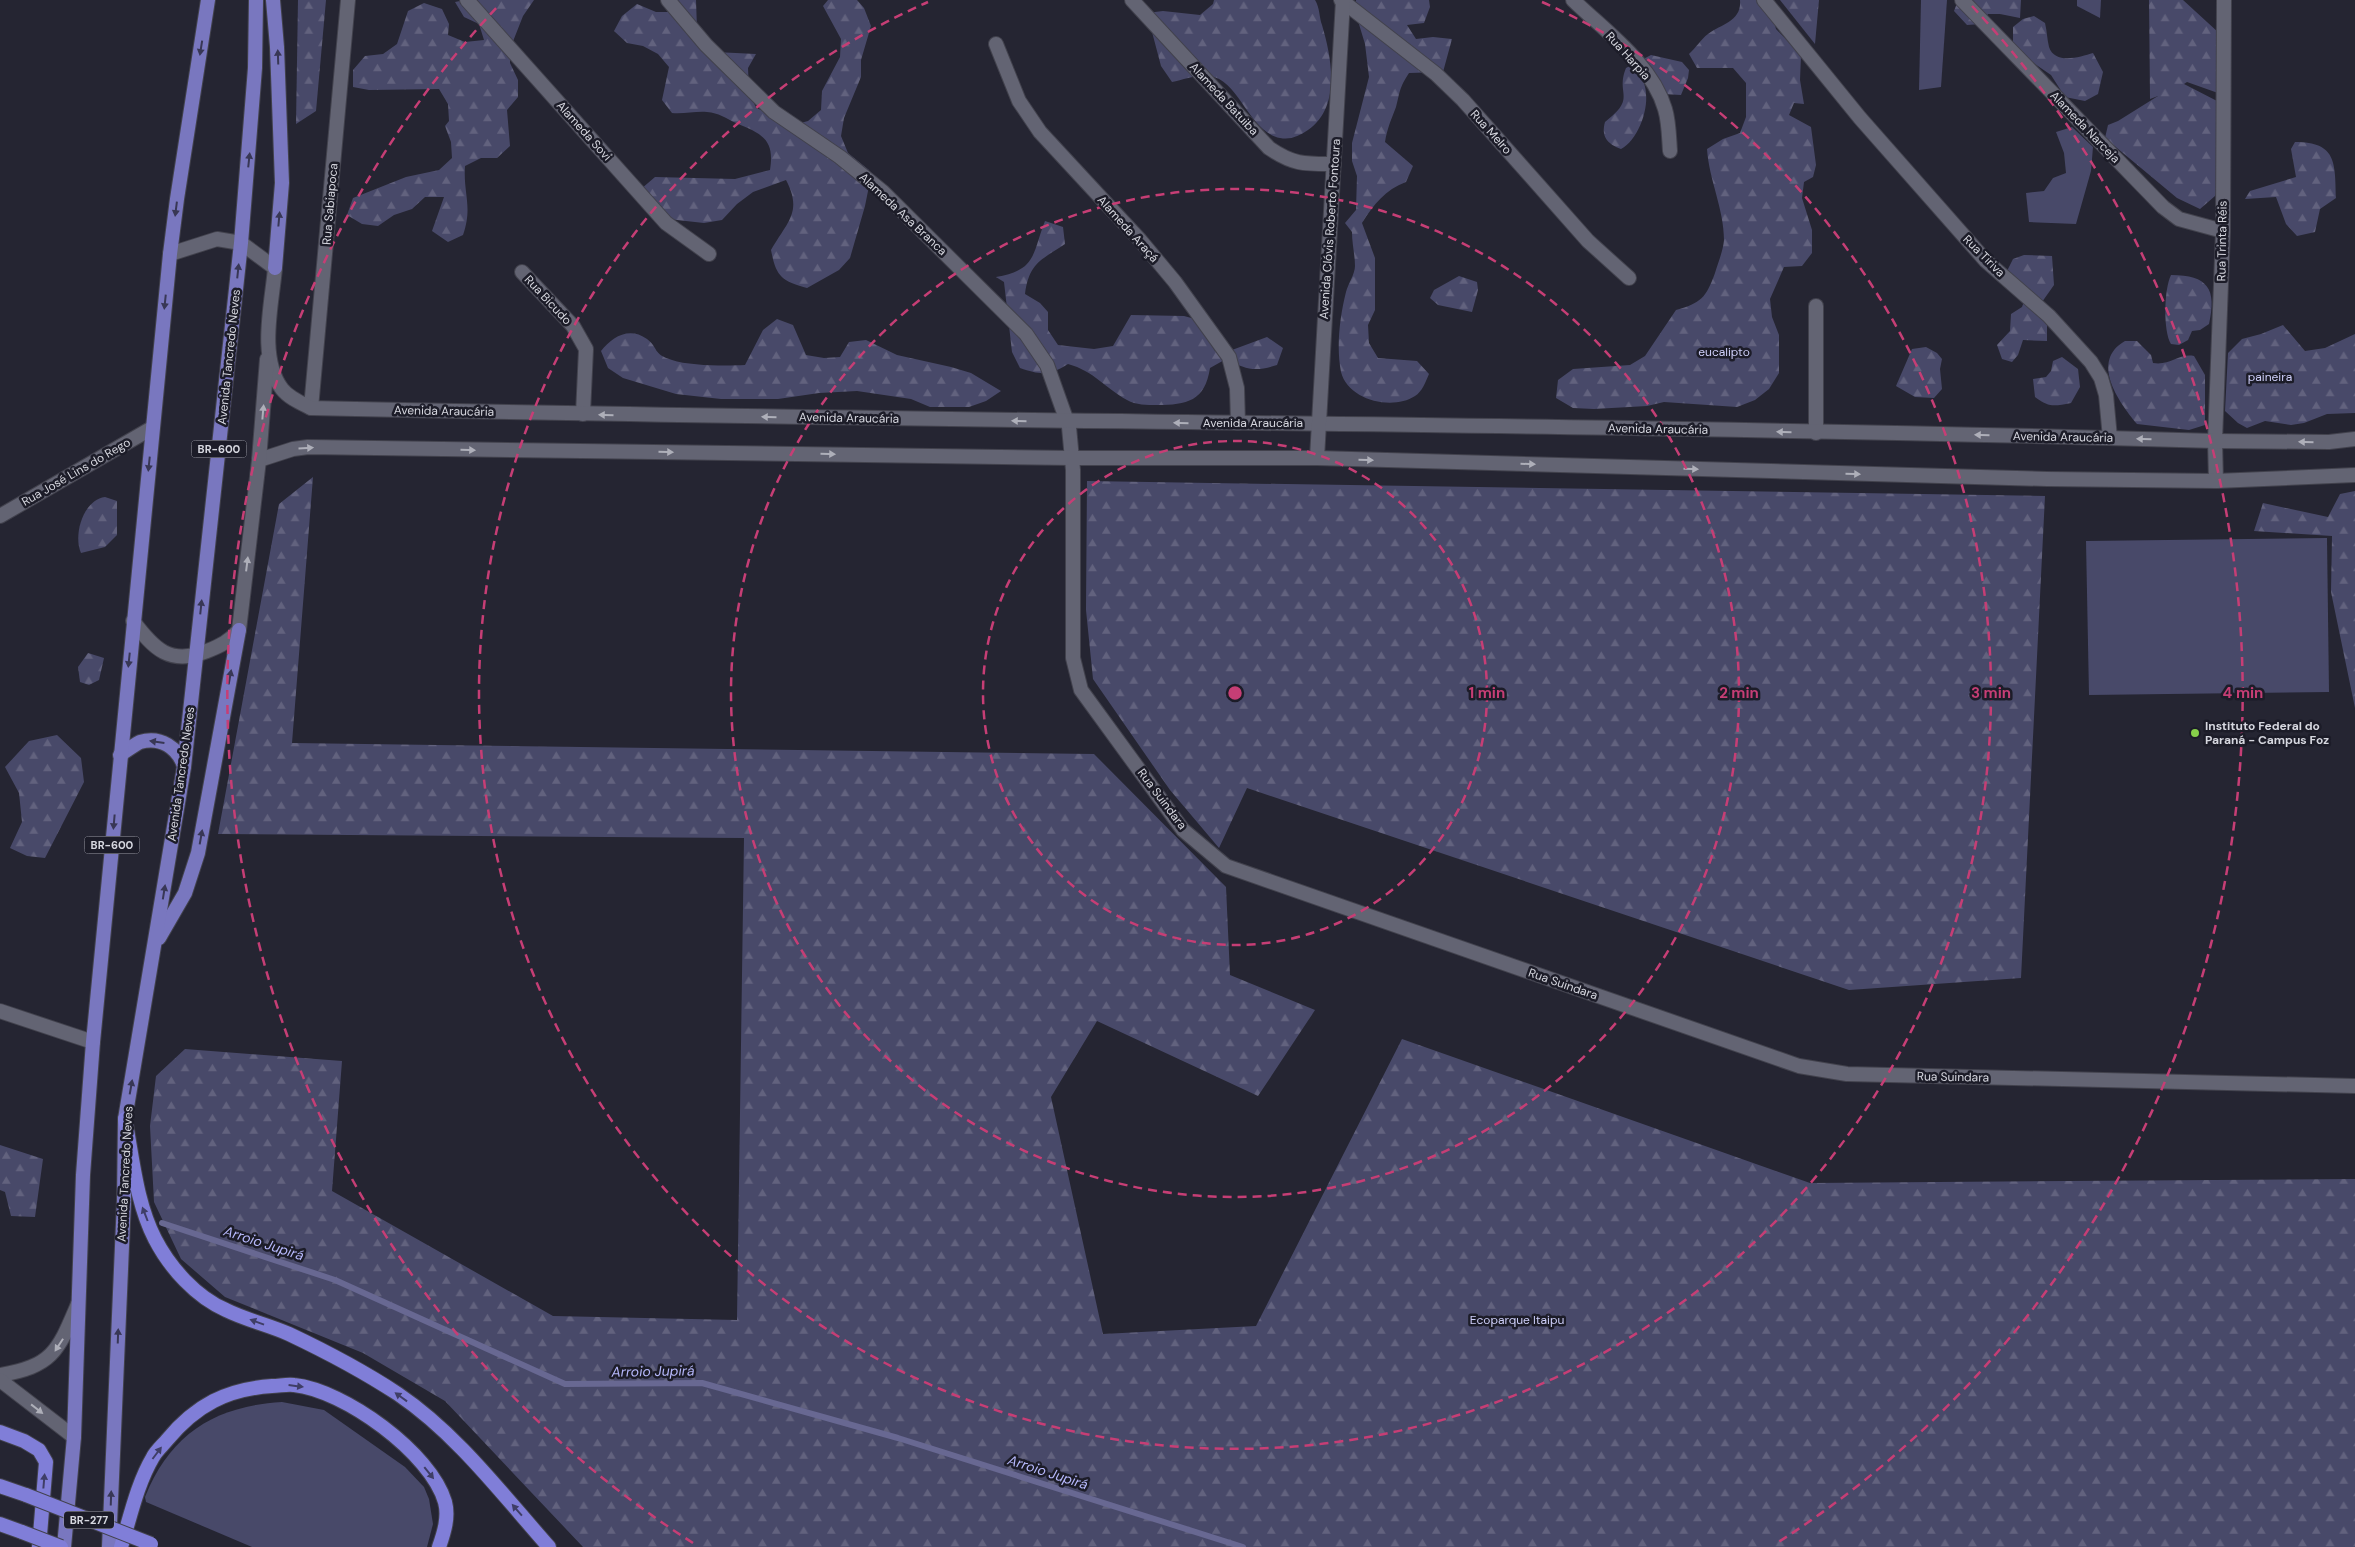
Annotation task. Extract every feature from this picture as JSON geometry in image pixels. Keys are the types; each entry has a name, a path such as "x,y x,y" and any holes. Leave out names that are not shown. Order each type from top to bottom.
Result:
{"highway":[{"path":"125,1119 141,1203 154,1238 165,1257 188,1283 202,1296 225,1310 287,1333 348,1363 400,1396 470,1458 549,1547"},
{"path":"122,1547 137,1494 153,1457 175,1431 203,1406 226,1394 256,1387 294,1385 318,1390 360,1412 411,1451 436,1483 445,1504 445,1529 440,1547"},
{"path":"0,1432 24,1441 39,1450 46,1462 39,1547"},
{"name":"BR-277","path":"0,1486 156,1545"},
{"name":"BR-277","path":"0,1524 63,1547"}],"main road":[{"name":"BR-600","path":"74,1437 83,1175 93,1042 170,254 208,0"},
{"name":"Avenida Tancredo Neves","path":"109,1547 124,1200 125,1119 184,767 241,243 255,68 256,0"},
{"path":"273,0 278,48 282,183 275,268"},
{"path":"155,945 185,893 198,853 239,630"},
{"path":"120,755 140,742 151,741 174,748 180,754 184,767"},
{"path":"63,1547 74,1437"}],"street":[{"name":"Rua Sabiapoca","path":"311,408 348,0"},
{"name":"Alameda Sovi","path":"467,0 666,223 709,254"},
{"name":"Alameda Asa Branca","path":"668,0 706,45 774,112 840,157 884,192 1026,334 1047,366 1068,421 1072,464"},
{"name":"Alameda Batuiba","path":"1132,0 1269,148 1286,160 1300,164 1334,164"},
{"name":"Avenida Clóvis Roberto Fontoura","path":"1317,458 1342,0"},
{"name":"Rua Melro","path":"1342,0 1436,74 1463,100 1588,241 1629,278"},
{"name":"Rua Harpia","path":"1573,0 1627,52 1645,72 1661,95 1666,111 1670,151"},
{"name":"Rua Tiriva","path":"1764,0 1831,83 1986,261 2049,316 2092,362 2101,378 2106,395 2110,438"},
{"name":"Alameda Narceja","path":"1962,0 2163,207 2179,218 2223,231"},
{"name":"Rua Trinta Réis","path":"2216,481 2215,441 2223,231 2224,0"},
{"name":"Alameda Araçá","path":"996,44 1019,101 1040,132 1146,247 1175,282 1229,358 1237,388 1238,424"},
{"path":"170,254 217,239 241,243 275,268"},
{"name":"Avenida Araucária","path":"275,268 268,346 275,378 282,390 291,398 311,408 1238,424 1318,423 2215,441 2329,442 2355,439"},
{"name":"Rua Bicudo","path":"522,272 573,326 586,349 582,414"},
{"path":"1816,306 1816,432"},
{"path":"133,621 148,642 159,650 177,657 196,655 221,645 232,638 239,630 259,460 268,346"},
{"name":"Rua José Lins do Rego","path":"0,516 152,428"},
{"path":"259,460 293,449 308,447 1072,464 1317,458 2027,479 2216,481 2355,475"},
{"name":"Rua Suindara","path":"1072,464 1073,658 1082,690 1184,830 1226,866 1799,1066 1847,1074 2355,1086"},
{"path":"0,1011 93,1042"},
{"path":"0,1375 26,1371 42,1364 54,1352 65,1335 80,1301"},
{"path":"0,1380 74,1437"}],"green space":[{"path":"298,0 326,0 316,111 296,124"},
{"path":"465,0 534,0 523,16 510,49 510,63 518,80 518,97 507,110 510,146 497,158 481,158 465,166 468,208 463,235 448,242 432,231 444,197 425,197 412,209 394,215 378,226 362,224 347,215 353,198 406,177 439,170 452,158 451,142 445,126 449,121 448,104 439,89 369,90 353,87 353,70 365,56 383,54 397,44 408,11 424,3 442,9 449,24 448,35 465,42 484,40 479,24 464,17 455,2"},
{"path":"675,0 696,0 697,29 715,52 756,54 748,68 749,90 756,108 774,115 790,126 808,121 821,110 822,91 840,57 841,39 823,6 828,0 857,0 864,8 871,26 861,60 861,77 844,118 841,136 848,153 869,170 869,186 865,206 850,258 839,270 807,288 791,283 781,276 775,266 771,250 787,224 793,209 791,191 786,180 753,192 737,204 722,220 704,223 659,218 641,189 655,177 735,179 770,170 771,160 768,144 760,135 722,116 711,113 672,113 662,100 669,67 658,54 643,46 627,43 614,31 622,16 637,4 656,12 673,12"},
{"path":"1214,0 1315,0 1319,9 1329,53 1331,82 1330,96 1326,109 1308,130 1291,138 1280,138 1269,134 1252,117 1229,87 1220,80 1210,76 1196,76 1172,82 1161,66 1147,13 1163,11 1200,15 1213,4"},
{"path":"1356,0 1429,0 1430,7 1424,23 1407,25 1416,39 1433,37 1452,39 1443,72 1409,73 1403,83 1385,142 1413,166 1406,182 1386,193 1362,223 1375,258 1375,310 1368,325 1369,343 1378,358 1417,361 1429,374 1420,392 1406,400 1395,403 1372,400 1352,390 1345,382 1340,362 1339,332 1342,311 1355,266 1352,232 1345,223 1356,210 1357,176 1352,161 1352,143 1369,77 1365,44 1355,11"},
{"name":"eucalipto","path":"1740,0 1768,0 1776,29 1801,55 1800,80 1804,104 1794,103 1789,115 1811,127 1816,165 1813,177 1804,182 1802,198 1812,230 1812,253 1802,266 1784,267 1770,299 1772,317 1779,335 1779,373 1769,389 1755,400 1737,407 1664,402 1647,406 1594,409 1573,408 1556,398 1558,380 1573,369 1630,365 1645,356 1676,310 1697,302 1705,294 1712,281 1722,253 1724,240 1722,217 1710,172 1707,149 1723,139 1740,133 1746,117 1746,83 1733,68 1697,68 1689,54 1703,38 1730,21 1738,13"},
{"path":"1780,0 1819,0 1815,44"},
{"path":"1921,0 1947,0 1941,87 1919,90"},
{"path":"1958,0 2021,0 2020,18 1988,14 1981,24 1967,25 1954,11"},
{"path":"2077,0 2101,0 2100,18 2077,6"},
{"path":"2149,0 2183,0 2219,33 2218,93 2187,82 2184,84 2219,102 2220,186 2215,196 2200,209 2177,198 2105,138 2108,125 2118,121 2158,96 2150,99"},
{"path":"2034,16 2045,23 2049,47 2052,53 2062,58 2068,58 2093,53 2103,72 2098,94 2085,101 2065,97 2051,75 2013,49 2013,27 2023,19"},
{"path":"1651,55 1682,62 1689,70 1688,78 1681,95 1663,94 1641,68 1633,71 1641,74 1646,89 1645,109 1640,125 1632,140 1621,149 1612,145 1606,139 1604,131 1605,122 1621,107 1624,96 1623,77 1626,68"},
{"path":"2072,127 2093,147 2091,171 2076,224 2029,222 2026,193 2044,191 2053,178 2066,173 2064,153 2056,132"},
{"path":"2295,142 2309,143 2326,150 2334,165 2336,198 2320,209 2315,232 2297,236 2286,224 2276,197 2245,199 2250,191 2296,177 2291,149"},
{"path":"1045,221 1063,227 1065,244 1043,259 1033,269 1025,294 1040,303 1048,312 1048,330 1058,345 1094,349 1113,346 1131,315 1184,316 1195,319 1215,351 1232,350 1267,337 1283,348 1277,365 1263,369 1251,369 1226,359 1210,368 1204,388 1193,399 1177,404 1157,405 1130,402 1092,375 1068,364 1055,371 1045,373 1020,368 1012,352 1004,282 996,277 1019,270 1026,265 1035,251"},
{"path":"2024,255 2052,256 2054,285 2042,302 2047,321 2047,341 2023,340 2018,355 2012,362 2002,359 1997,345 2010,331 2011,314 2022,307 2026,296 2008,278 2008,269 2013,259"},
{"path":"2171,275 2194,278 2201,281 2207,286 2212,302 2209,324 2200,330 2192,331 2188,340 2179,345 2171,344 2167,330 2166,300"},
{"path":"1459,276 1477,282 1478,290 1472,312 1438,305 1430,298 1434,290"},
{"path":"777,319 793,325 806,355 824,358 840,357 849,342 866,340 897,355 971,373 1001,391 986,401 969,407 930,407 911,399 857,391 819,393 778,399 721,399 676,394 623,378 608,368 601,351 610,341 621,335 634,333 647,339 658,353 672,360 698,364 745,365 763,330"},
{"name":"paineira","path":"2283,325 2305,351 2325,348 2355,334 2355,413 2327,414 2304,423 2291,425 2265,421 2247,428 2238,423 2225,411 2228,353 2242,339"},
{"path":"2125,341 2137,341 2151,355 2153,363 2164,363 2184,356 2194,356 2205,375 2205,425 2189,430 2137,424 2116,393 2108,370 2109,359 2115,349"},
{"path":"1926,347 1937,353 1942,359 1940,369 1942,389 1934,398 1915,397 1896,386 1912,349"},
{"path":"2062,357 2078,369 2080,387 2071,403 2048,405 2035,397 2033,379 2046,377 2051,371 2053,361"},
{"name":"Ecoparque Itaipu","path":"313,477 292,743 1094,754 1226,887 1230,975 1315,1010 1258,1096 1097,1021 1051,1097 1103,1334 1256,1326 1402,1039 1810,1183 2355,1179 2355,1547 583,1547 445,1401 363,1353 225,1297 181,1259 154,1202 150,1126 156,1076 185,1049 342,1061 332,1191 553,1316 737,1320 744,838 218,834 279,504"},
{"path":"1087,481 2045,496 2021,978 1849,990 1247,788 1219,848 1170,790 1093,679 1086,610"},
{"path":"2355,491 2355,708 2331,592 2332,536 2254,531 2263,503 2328,517 2340,494"},
{"path":"105,497 117,501 117,535 105,547 81,553 78,537 82,519 91,504"},
{"path":"2327,538 2329,692 2089,695 2086,541"},
{"path":"88,653 104,658 99,680 89,685 80,682 78,667"},
{"path":"57,735 81,758 84,782 45,858 27,856 10,848 22,822 19,793 5,767 29,741"},
{"path":"0,1145 43,1159 35,1217 11,1216 5,1192 0,1190"},
{"path":"282,1402 324,1410 405,1467 424,1487 429,1499 433,1524 427,1547 252,1547 146,1502 145,1497 155,1475 168,1456 182,1440 198,1427 216,1417 236,1410"}],"waterway":[{"name":"Arroio Jupirá","path":"162,1223 335,1280 565,1384 702,1383 898,1438 1243,1547"}],"place":[{"name":"Instituto Federal do Paraná - Campus Foz","path":"2195,733"}]}
